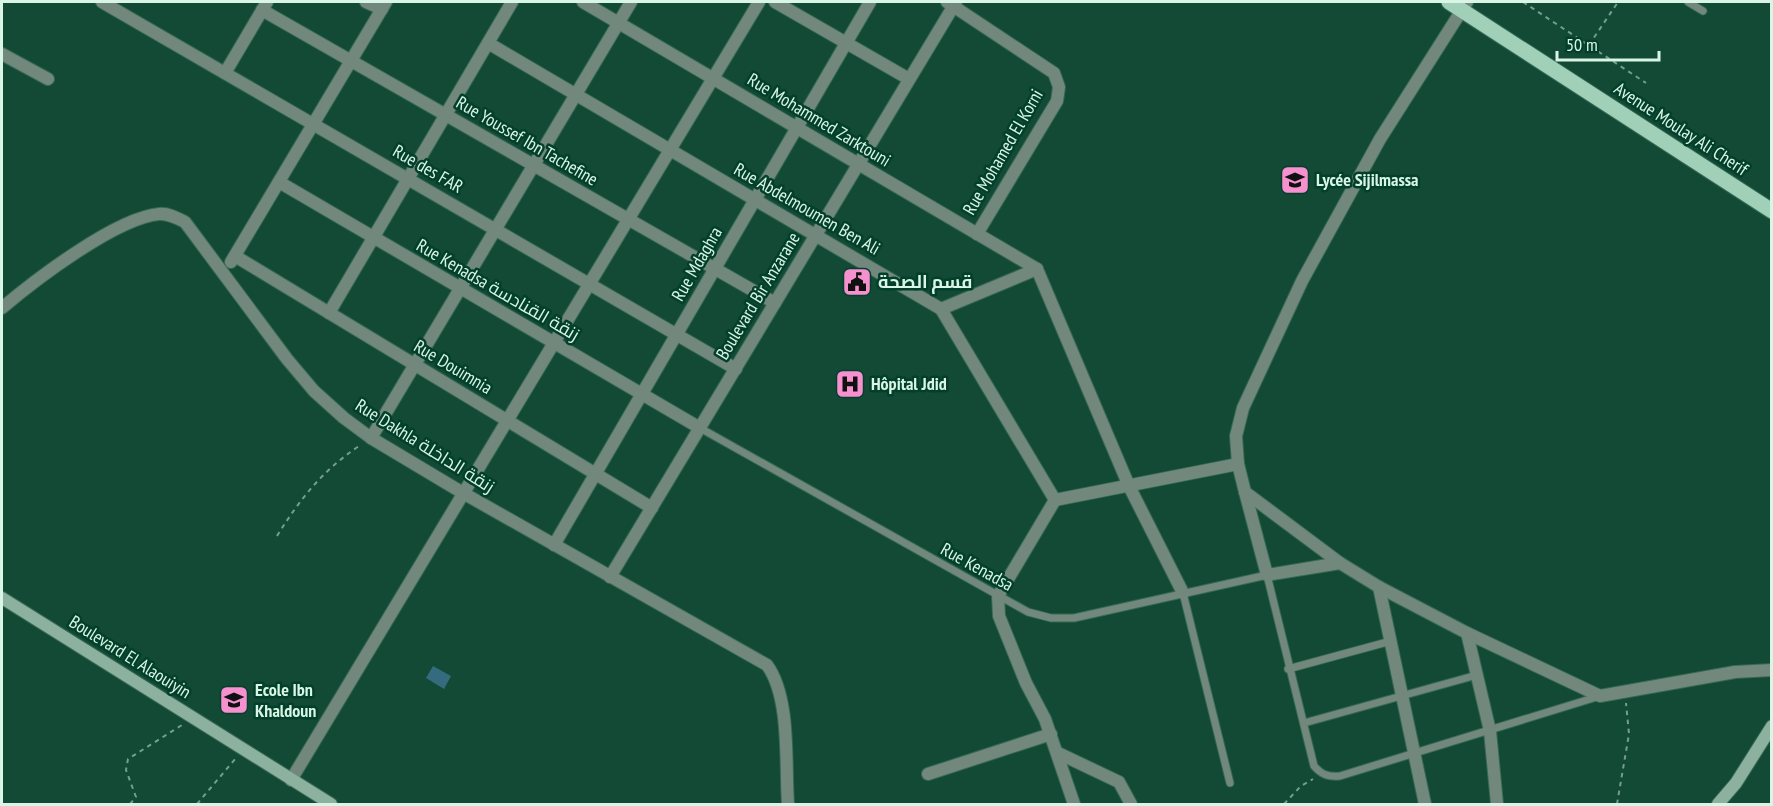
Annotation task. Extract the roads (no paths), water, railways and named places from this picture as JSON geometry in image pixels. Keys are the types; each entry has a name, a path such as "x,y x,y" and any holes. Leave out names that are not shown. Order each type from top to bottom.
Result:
{"main road":[{"name":"Avenue Moulay Ali Cherif","path":"1459,4 1772,211"}],"street":[{"name":"Rue des FAR","path":"102,2 735,369"},
{"path":"225,273 384,5 366,2"},
{"path":"329,313 512,2"},
{"name":"Rue Mohammed Zarktouni","path":"583,2 1037,269"},
{"path":"371,438 631,2"},
{"path":"291,780 759,2"},
{"path":"775,2 909,79"},
{"name":"Rue Mdaghra","path":"554,545 870,2"},
{"name":"Boulevard Bir Anzarane","path":"610,577 909,79 952,3"},
{"name":"Rue Mohamed El Korni","path":"952,3 1054,74 1059,87 1057,101 977,234"},
{"path":"1340,562 1267,575 1238,464 1236,436 1243,408 1302,281 1380,139 1459,4"},
{"path":"225,73 264,6"},
{"name":"Rue Youssef Ibn Tachefine","path":"264,6 351,61 775,303"},
{"name":"Rue Abdelmoumen Ben Ali","path":"488,43 941,309 1055,500"},
{"path":"2,54 48,79"},
{"name":"Rue Kenadsa زنقة القنادسة","path":"279,182 700,428"},
{"name":"Rue Dakhla زنقة الداخلة","path":"2,308 51,268 135,221 160,214 185,222 314,391 371,438 610,577 747,651 767,665 777,679 782,702 788,804"},
{"name":"Rue Douimnia","path":"235,256 652,508"},
{"path":"941,309 1037,269 1129,486 1183,592"},
{"path":"1074,804 1051,734 1005,634 999,616 998,596 1055,500 1238,464"},
{"path":"1245,492 1340,562 1379,587 1467,633 1600,696 1735,672 1772,670"},
{"path":"1379,587 1425,804"},
{"name":"Boulevard El Alaouiyin","path":"2,598 331,804"},
{"path":"1467,633 1490,731 1497,804"},
{"path":"1718,804 1736,783 1772,726"},
{"path":"928,774 1051,734"},
{"path":"1058,753 1119,782 1131,804"}],"lane":[{"path":"1688,2 1703,11"},
{"name":"Rue Kenadsa","path":"700,428 998,596 1028,612 1051,618 1074,618 1267,575"},
{"path":"1267,575 1288,669 1314,766 1321,774 1340,776 1600,696"},
{"path":"1183,592 1230,783"},
{"path":"1288,669 1391,641"},
{"path":"1304,723 1477,675"}],"water":[{"path":"433,666 451,676 444,689 426,678"}],"place":[{"name":"Lycée Sijilmassa","path":"1295,180"},
{"name":"قسم الصحة","path":"857,282"},
{"name":"Hôpital Jdid","path":"850,384"},
{"name":"Ecole Ibn Khaldoun","path":"234,700"}]}
